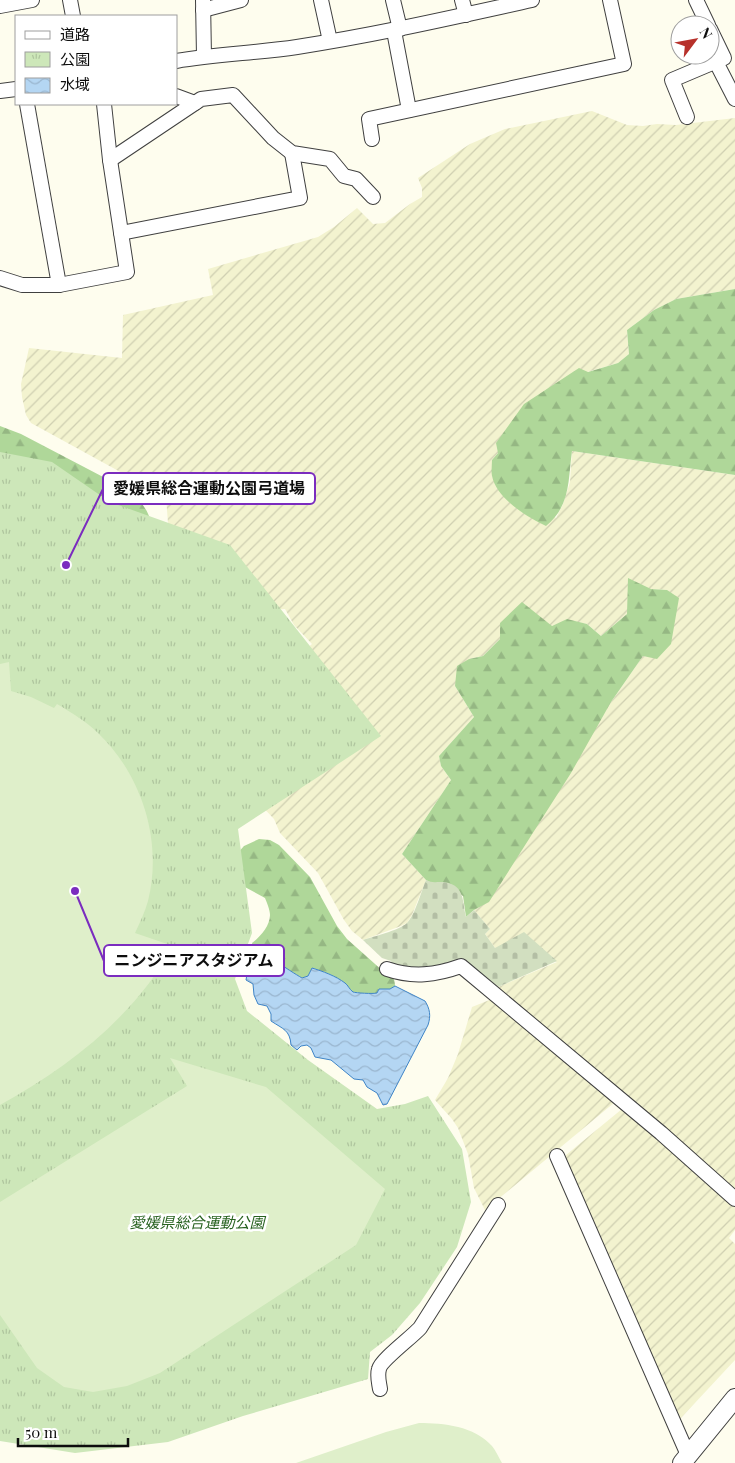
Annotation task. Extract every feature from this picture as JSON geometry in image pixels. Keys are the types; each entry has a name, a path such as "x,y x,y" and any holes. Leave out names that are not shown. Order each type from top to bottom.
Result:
{"street":[{"path":"0,6 32,0"},
{"path":"70,0 73,15"},
{"path":"204,56 203,5 241,0"},
{"path":"320,0 330,42"},
{"path":"393,0 409,110"},
{"path":"462,0 466,15"},
{"path":"178,61 330,42 397,30 532,0"},
{"path":"372,139 369,118 624,64 610,0"},
{"path":"696,0 703,15"},
{"path":"720,50 724,58 720,60"},
{"path":"687,117 672,80 709,65"},
{"path":"718,65 735,99"},
{"path":"0,91 15,88"},
{"path":"110,160 201,99 233,95 273,138 292,153 330,159 344,176 356,179 373,198"},
{"path":"178,97 195,103"},
{"path":"27,105 59,285"},
{"path":"0,278 22,285 59,285 126,272 104,105"},
{"path":"121,233 300,198 292,153"},
{"path":"387,969 403,974 439,973 461,966 661,1133 735,1199"},
{"path":"556,1156 685,1459 735,1398"},
{"path":"380,1389 378,1378 380,1365 420,1328 498,1205"}],"green space":[{"path":"592,111 627,125 643,126 657,124 676,125 735,118 735,289 676,299 654,310 627,330 629,354 618,363 587,372 498,453 492,460 492,477 556,518 570,482 572,451 735,475 735,1194 522,1010 498,987 557,962 495,948 485,934 490,929 474,910 489,901 611,702 643,656 657,658 667,590 651,589 627,614 601,636 587,624 568,620 500,639 483,656 469,659 455,686 474,717 439,756 441,766 451,780 402,854 426,880 407,923 363,940 352,931 344,920 318,873 280,833 274,819 252,796 206,732 312,644 294,625 285,609 220,613 169,536 166,497 31,423 26,415 22,397 21,384 29,348 122,358 123,315 213,295 208,269 318,237 334,227 357,208 373,224 385,223 422,197 422,188 418,178 470,144 505,129"},
{"path":"735,289 735,475 572,451 569,482 564,501 560,510 546,526 530,518 506,500 495,484 492,474 492,460 498,453 496,443 524,404 579,368 588,372 618,363 629,354 627,330 654,310 676,299"},
{"path":"0,426 21,434 128,490 145,508 151,522 0,477"},
{"name":"愛媛県総合運動公園","path":"0,452 52,462 110,502 230,545 381,736 238,829 252,933 235,979 247,1011 308,1060 377,1109 405,1104 428,1096 462,1149 471,1202 457,1247 420,1303 392,1335 370,1352 368,1379 243,1416 168,1442 75,1453 0,1441"},
{"path":"628,578 651,589 667,590 679,598 671,644 657,659 643,656 611,702 571,773 489,902 466,917 463,896 442,882 433,884 426,880 402,854 451,780 441,766 439,756 474,717 455,686 457,666 469,659 483,656 500,639 500,623 522,602 552,626 567,619 587,624 601,636 627,614"},
{"path":"9,662 11,691 31,697 54,708 57,704 79,717 98,733 126,769 137,789 145,810 153,855 148,901 135,933 173,946 140,995 98,1038 51,1074 0,1105 0,664"},
{"path":"259,839 270,840 279,845 310,877 337,926 347,939 384,972 391,975 395,986 390,989 379,989 377,993 353,992 341,980 312,968 308,976 302,978 278,962 271,966 265,965 260,956 255,957 252,943 266,927 270,919 270,911 265,898 243,886 235,856 244,846"},
{"path":"426,880 449,883 458,889 463,899 466,917 474,910 490,929 485,934 495,948 524,932 557,961 498,987 465,961 430,969 393,967 391,961 382,958 363,940 392,931 407,923 415,909"},
{"path":"492,999 615,1102 485,1210 474,1188 468,1154 458,1128 435,1100 448,1078 458,1054 472,1007"},
{"path":"170,1058 266,1087 385,1189 356,1245 160,1373 127,1386 93,1392 64,1387 37,1368 0,1315 0,1202 187,1086"},
{"path":"622,1109 653,1133 735,1207 735,1230 729,1238 735,1244 735,1360 680,1419 565,1158 566,1155"},
{"path":"419,1423 448,1425 477,1434 492,1446 502,1463 296,1463 386,1432"}],"water":[{"path":"260,956 265,965 271,966 278,962 302,978 308,976 312,968 324,972 341,980 353,992 377,993 379,989 390,989 395,986 425,1001 430,1013 428,1025 387,1104 383,1105 377,1093 367,1087 363,1080 354,1079 331,1060 315,1057 311,1048 307,1045 301,1046 297,1050 291,1045 287,1033 271,1021 271,1014 267,1006 258,1004 254,995 253,984 246,980 255,957"}],"place":[{"name":"愛媛県総合運動公園弓道場","path":"66,565"},
{"name":"ニンジニアスタジアム","path":"75,891"}]}
